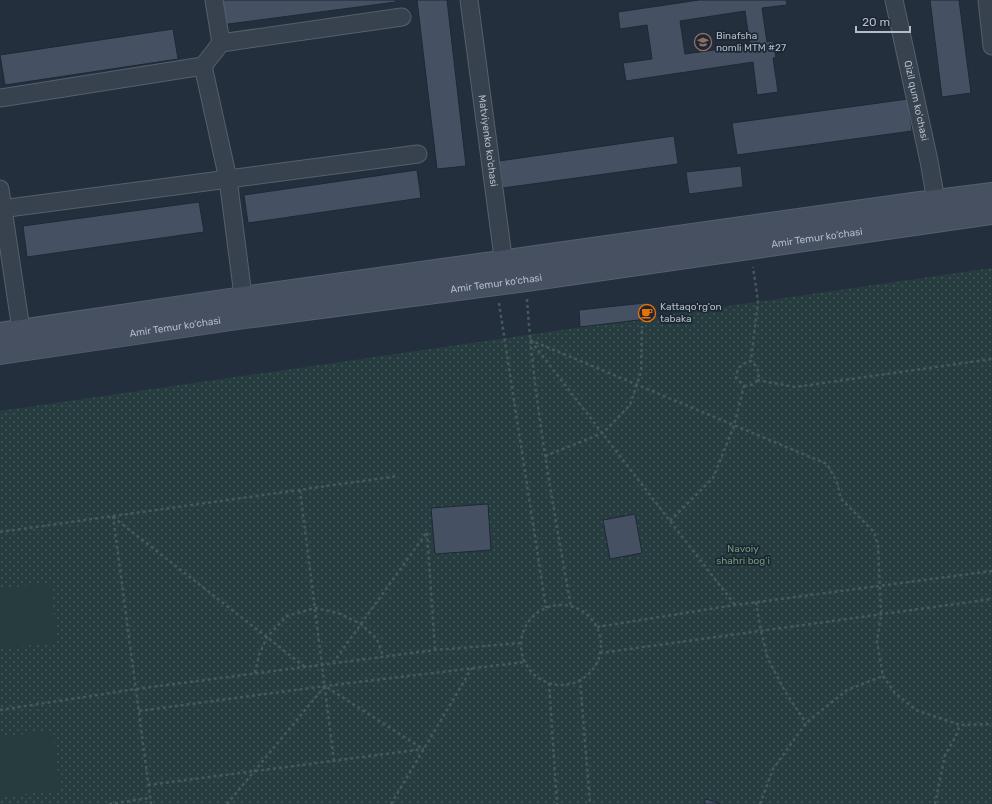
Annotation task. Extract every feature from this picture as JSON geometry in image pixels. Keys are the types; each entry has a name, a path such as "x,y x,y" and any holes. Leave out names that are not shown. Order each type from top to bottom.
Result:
{"main road":[{"name":"Amir Temur ko‘chasi","path":"512,275 936,201 992,194"},
{"name":"Amir Temur ko‘chasi","path":"0,353 23,340 244,308 512,275 751,248 992,213"},
{"name":"Amir Temur ko‘chasi","path":"0,334 23,340"}],"street":[{"path":"214,0 221,43"},
{"name":"Matviyenko ko'chasi","path":"468,0 512,275"},
{"name":"Qizil qum ko'chasi","path":"894,0 936,201"},
{"path":"987,0 992,46"},
{"path":"0,98 203,66 221,43 402,17"},
{"path":"203,66 228,179 244,308"},
{"path":"1,208 418,154"},
{"path":"0,189 1,208 23,340"}],"path":[{"path":"751,248 758,301 751,361"},
{"path":"512,275 530,340 545,456 570,607"},
{"path":"500,304 546,608"},
{"path":"545,456 603,433 630,405 641,372 642,326"},
{"path":"530,340 827,464 837,482 840,499 874,532 878,545 881,615 877,642 883,676 895,693 916,710 960,725 992,724"},
{"path":"530,340 735,605"},
{"path":"757,380 794,387 992,359"},
{"path":"751,361 757,366 759,374 757,382 751,386 744,386 736,378 737,369 743,364 751,361"},
{"path":"670,521 713,478 734,426 744,386"},
{"path":"0,532 398,476"},
{"path":"300,490 334,761"},
{"path":"113,516 305,667"},
{"path":"113,516 151,804"},
{"path":"333,663 427,532 436,650"},
{"path":"596,627 756,602 992,571"},
{"path":"600,653 992,599"},
{"path":"756,602 768,659 786,693 806,723"},
{"path":"565,605 570,607 578,609 589,617 596,627 600,640 600,653 595,666 586,676 574,682 562,685 549,683 537,677 528,668 522,656 521,643 524,630 530,619 546,608 565,605"},
{"path":"255,673 259,655 267,637 287,616 315,608 338,613 361,624 377,638 383,656"},
{"path":"0,710 136,689 383,656 521,643"},
{"path":"139,711 325,686 525,662"},
{"path":"392,804 472,668"},
{"path":"760,804 773,769 806,723 847,690 883,676"},
{"path":"580,679 590,804"},
{"path":"549,683 558,804"},
{"path":"325,686 424,749"},
{"path":"227,804 325,686"},
{"path":"935,804 945,756 960,725"},
{"path":"148,785 424,749"},
{"path":"109,804 150,798"}],"green space":[{"name":"Navoiy shahri bog'i","path":"992,268 992,804 0,804 0,411"},
{"path":"50,583 57,642 0,649 0,589"},
{"path":"53,731 60,790 0,797 0,737"}],"building":[{"path":"218,0 395,0 396,2 221,25"},
{"path":"417,0 447,0 466,166 437,169"},
{"path":"699,0 786,0 787,5 762,8 767,42 773,41 776,58 773,58 778,92 757,95 753,62 626,81 623,63 652,59 647,25 620,29 618,12","holes":["745,11 750,45 685,54 680,21"]},
{"path":"930,0 959,0 971,93 942,97"},
{"path":"173,29 178,59 5,85 0,55"},
{"path":"908,99 912,131 737,155 732,123"},
{"path":"674,136 678,164 503,188 499,161"},
{"path":"741,166 743,187 689,194 686,172"},
{"path":"417,170 421,198 248,223 244,195"},
{"path":"199,202 204,232 27,257 23,226"},
{"path":"645,303 647,319 580,327 579,310"},
{"path":"488,504 491,550 435,554 431,508"},
{"path":"635,514 642,553 610,559 603,520"},
{"path":"706,799 720,804 704,804"}],"place":[{"name":"Binafsha nomli MTM #27","path":"703,42"},
{"name":"Kattaqo'rg'on tabaka","path":"647,313"}]}
